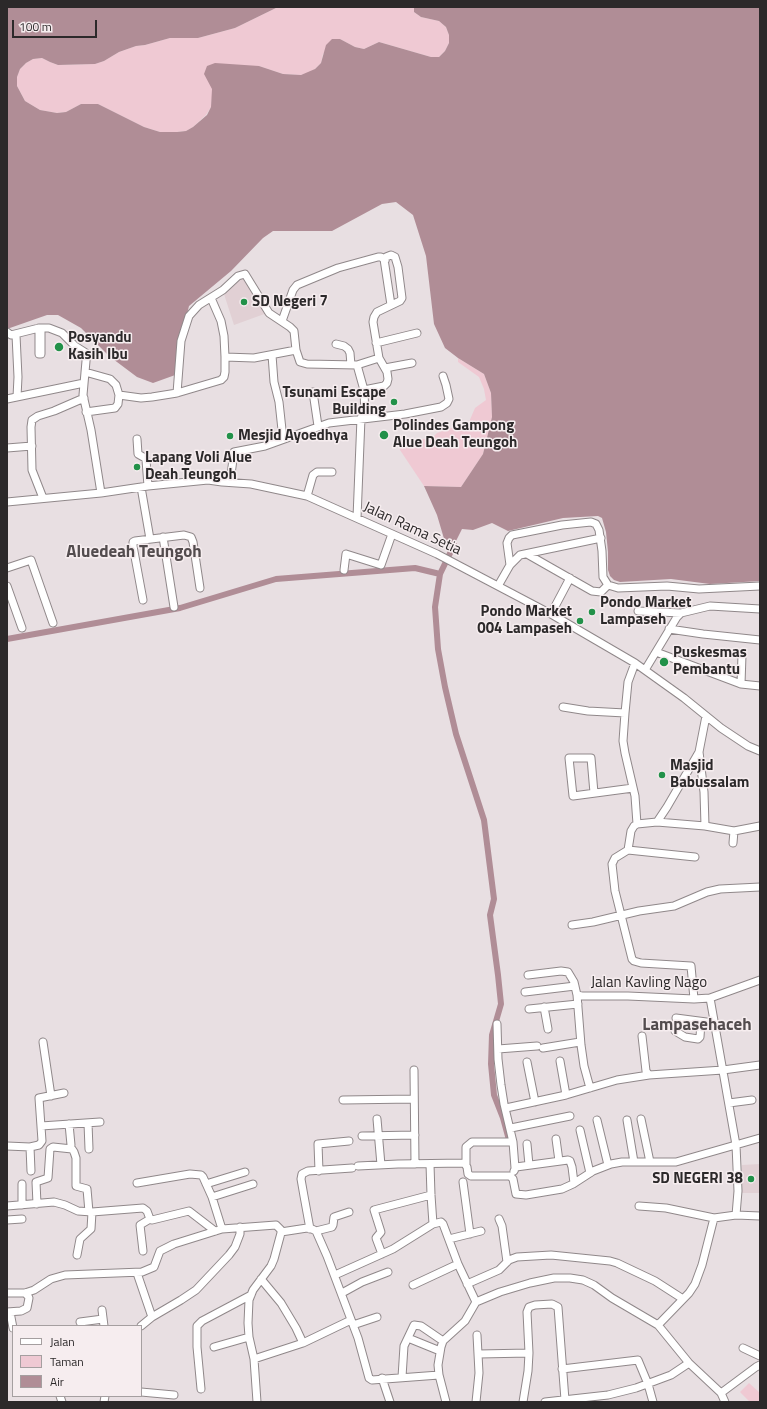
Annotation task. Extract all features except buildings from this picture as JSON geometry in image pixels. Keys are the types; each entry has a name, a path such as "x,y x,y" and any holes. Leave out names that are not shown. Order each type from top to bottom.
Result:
{"street":[{"path":"364,390 384,386 387,383 388,376 379,358 373,322 374,317 377,312 400,301 402,298 398,267 395,257 390,255 386,257 384,261"},
{"path":"282,321 293,290 297,285 338,268 380,257 383,258 384,261 392,305"},
{"path":"177,393 181,341 186,323 193,310 223,290 238,276 245,274 269,313 294,331 298,360 302,363 354,365 379,358"},
{"path":"119,395 141,398 177,393 221,380 224,377 226,372 224,336 222,325 211,298"},
{"path":"7,332 11,335 16,335 39,328 49,328 62,333 75,346 86,353 84,398 101,492"},
{"path":"376,343 417,333"},
{"path":"16,335 18,377 17,397"},
{"path":"336,344 344,346 348,349 364,390 357,518"},
{"path":"225,357 254,358 272,356 296,350"},
{"path":"272,356 274,382 279,402 283,439"},
{"path":"385,368 412,363"},
{"path":"85,372 110,379 116,385 119,395 118,404 116,407 86,412"},
{"path":"230,482 234,452 265,446 318,426 337,421 406,414 441,407 447,403 449,399 443,376"},
{"path":"7,398 84,383"},
{"path":"313,392 318,426"},
{"path":"43,498 32,470 32,423 34,418 84,398"},
{"path":"137,439 138,454 146,460 145,486 150,539"},
{"path":"7,448 32,446"},
{"path":"308,496 313,474 317,472 332,472"},
{"name":"Jalan Rama Setia","path":"7,502 208,480 251,484 308,496 450,560 551,614 635,663 684,698 721,728 748,746 760,750"},
{"path":"510,565 508,540 512,535 562,525 591,522 598,526 601,538 602,573 604,580 608,585 618,588 662,586 699,589 760,586"},
{"path":"344,570 346,554 381,565 392,534"},
{"path":"143,600 133,544 135,542 184,535 191,537 200,588"},
{"path":"163,537 174,607"},
{"path":"498,586 510,565 520,555 601,538"},
{"path":"527,554 594,592 600,592 608,585"},
{"path":"7,568 31,560 53,623"},
{"path":"551,614 570,578"},
{"path":"7,586 22,628"},
{"path":"638,611 681,613 710,606 760,609"},
{"path":"645,670 676,617 681,613"},
{"path":"669,629 760,640"},
{"path":"656,652 740,684 760,686"},
{"path":"736,652 742,655 740,684"},
{"path":"635,663 628,682 624,747 633,788 637,824"},
{"path":"563,707 588,711 625,713"},
{"path":"705,826 704,792 699,752 706,716"},
{"path":"657,822 699,752"},
{"path":"594,793 591,758 569,758 573,796 633,788"},
{"path":"628,850 632,829 637,824 657,822 705,826 734,831 760,826"},
{"path":"733,843 734,831"},
{"path":"694,999 691,966 641,963 633,960 615,891 612,864 615,858 628,850 695,857"},
{"path":"572,925 639,911 674,906 707,892 720,889 760,887"},
{"name":"Jalan Kavling Nago","path":"528,975 565,971 570,974 577,995 582,996 628,996 694,999 710,998 760,980"},
{"path":"525,992 575,986"},
{"path":"577,995 580,1042 590,1088"},
{"path":"710,998 730,1103 736,1145 738,1191 736,1215"},
{"path":"529,1009 578,1004"},
{"path":"544,1007 548,1029"},
{"path":"676,1018 714,1024"},
{"path":"675,1031 684,1037 698,1038 700,1037 701,1022"},
{"path":"497,1024 501,1085 513,1142 515,1168 512,1177 515,1193 520,1195 562,1189 590,1173 608,1165 622,1162 676,1162 760,1138"},
{"path":"642,1036 646,1071 649,1075"},
{"path":"43,1042 51,1096"},
{"path":"498,1049 540,1047 580,1042"},
{"path":"560,1061 566,1095"},
{"path":"527,1062 535,1102"},
{"path":"506,1108 566,1095 617,1080 649,1075 723,1070 760,1065"},
{"path":"414,1070 415,1164"},
{"path":"7,1146 30,1147 39,1145 42,1141 39,1098 64,1093"},
{"path":"343,1100 414,1099"},
{"path":"730,1103 752,1100"},
{"path":"511,1128 570,1116"},
{"path":"377,1119 380,1165"},
{"path":"641,1119 650,1162"},
{"path":"597,1120 608,1165"},
{"path":"627,1120 634,1162"},
{"path":"41,1126 100,1122"},
{"path":"88,1123 90,1149"},
{"path":"70,1124 71,1145"},
{"path":"580,1130 590,1173"},
{"path":"362,1136 415,1135"},
{"path":"556,1139 560,1161"},
{"path":"319,1171 318,1144 349,1141"},
{"path":"512,1177 507,1175 471,1176 468,1174 466,1164 466,1147 472,1142 513,1142"},
{"path":"527,1144 530,1165"},
{"path":"37,1204 36,1182 48,1178 50,1149 53,1146 72,1148 76,1158 76,1186 87,1189 92,1227 90,1231 80,1239 77,1255"},
{"path":"30,1147 31,1171"},
{"path":"515,1168 566,1160 570,1161 574,1183"},
{"path":"430,1164 430,1195 433,1224"},
{"path":"439,1376 382,1378 372,1380 368,1377 358,1338 342,1293 313,1230 304,1196 301,1176 305,1172 380,1165 466,1164"},
{"path":"206,1184 245,1172"},
{"path":"137,1183 194,1174 202,1175 212,1197 218,1230"},
{"path":"462,1182 470,1234"},
{"path":"22,1184 22,1205"},
{"path":"212,1197 253,1184"},
{"path":"382,1254 376,1238 381,1232 374,1210 430,1195"},
{"path":"7,1206 60,1203 78,1211 90,1212 143,1208 147,1211 150,1219"},
{"path":"639,1206 666,1208 714,1218 736,1215 760,1216"},
{"path":"143,1251 140,1225 150,1219 153,1220 189,1211 218,1230"},
{"path":"281,1232 332,1228 334,1217 349,1212"},
{"path":"658,1325 695,1284 714,1218"},
{"path":"7,1220 22,1219"},
{"path":"499,1219 502,1226 507,1262"},
{"path":"335,1275 402,1244 433,1224 439,1222 443,1224 458,1264 476,1302"},
{"path":"7,1292 24,1293 34,1290 51,1279 65,1274 137,1273 154,1267 160,1251 174,1244 218,1230 272,1225 279,1227 281,1232 271,1266 250,1295 202,1321 197,1326 196,1347 201,1389"},
{"path":"142,1325 152,1317 196,1290 235,1247 240,1234 240,1227"},
{"path":"449,1239 481,1231"},
{"path":"467,1284 499,1270 507,1262 516,1257 544,1255 610,1261 655,1281 683,1299"},
{"path":"413,1285 458,1264"},
{"path":"342,1293 362,1282 388,1272"},
{"path":"137,1273 152,1317"},
{"path":"446,1402 439,1376 438,1365 440,1351 443,1341 465,1320 476,1302 500,1292 554,1278 577,1278 594,1285 612,1298 658,1325 689,1363 704,1375 721,1393 725,1402"},
{"path":"261,1279 281,1303 296,1328 303,1344"},
{"path":"12,1325 9,1312 21,1311 27,1308 29,1298 24,1293"},
{"path":"250,1295 248,1337 254,1360 257,1402"},
{"path":"523,1402 529,1353 527,1319 528,1308 533,1305 555,1305 558,1307 565,1400"},
{"path":"80,1322 104,1322 102,1310"},
{"path":"254,1360 303,1344 352,1323 377,1317"},
{"path":"402,1377 404,1346 414,1326 417,1325 443,1341"},
{"path":"476,1402 479,1373 477,1336"},
{"path":"214,1347 248,1337"},
{"path":"408,1338 440,1351"},
{"path":"743,1348 760,1356"},
{"path":"479,1354 529,1353"},
{"path":"562,1369 636,1359 640,1362 653,1402"},
{"path":"545,1402 608,1399 671,1376 689,1363"},
{"path":"721,1393 760,1365"},
{"path":"382,1378 390,1402"},
{"path":"142,1392 174,1395"}],"shaded area":[{"name":"SD Negeri 7","path":"246,276 267,313 234,325 223,291"},
{"name":"SD NEGERI 38","path":"760,1164 760,1193 742,1193 742,1165"}],"green space":[{"path":"278,7 414,7 414,12 421,17 439,21 446,27 449,35 449,43 445,51 439,57 431,57 379,42 364,49 355,47 340,39 323,54 321,63 308,73 301,75 283,74 259,66 213,89 211,107 206,115 193,127 186,131 177,132 160,132 144,127 98,104 81,104 66,112 57,113 40,110 25,101 17,86 17,77 20,69 33,59 42,58 58,65 95,64 104,61 119,52 136,46 170,38 198,38 235,28"},
{"path":"458,358 484,374 491,393 492,417 483,454 461,487 424,486 400,450 399,445 405,441 432,438 437,433 469,422 475,408 486,400 484,389 479,377 458,362"},
{"path":"749,1383 760,1393 759,1402 750,1402 740,1392"}],"water":[{"path":"7,7 278,7 235,28 198,38 170,38 136,46 119,52 104,61 95,64 58,65 42,58 33,59 20,69 17,77 17,86 25,101 40,110 57,113 66,112 81,104 98,104 144,127 160,132 177,132 186,131 207,115 211,107 212,89 204,74 207,66 215,63 259,66 283,74 301,75 315,69 321,63 326,45 332,39 340,39 355,47 364,49 379,42 431,57 439,57 445,51 449,43 449,35 446,27 439,21 421,17 414,12 414,7 760,7 760,581 710,584 671,579 620,582 614,580 610,576 608,570 606,532 602,518 598,516 563,518 508,531 492,523 473,530 462,529 454,545 445,542 437,515 424,486 461,487 483,454 492,417 491,393 484,374 445,348 434,324 426,256 413,215 396,202 382,204 332,231 273,231 263,238 231,271 189,306 180,342 178,374 153,383 137,377 109,356 81,328 58,315 47,315 7,329"}],"waterway":[{"path":"7,639 180,608 276,579 415,568 440,574 454,545"},
{"path":"440,574 435,607 438,649 456,734 484,820 494,899 490,915 501,1004 492,1035 491,1064 494,1095 503,1118 509,1140"}],"place":[{"name":"SD Negeri 7","path":"244,302"},
{"name":"Posyandu Kasih Ibu","path":"59,347"},
{"name":"Tsunami Escape Building","path":"394,402"},
{"name":"Polindes Gampong Alue Deah Teungoh","path":"384,435"},
{"name":"Mesjid Ayoedhya","path":"230,436"},
{"name":"Lapang Voli Alue Deah Teungoh","path":"137,467"},
{"name":"Pondo Market Lampaseh","path":"592,612"},
{"name":"Pondo Market 004 Lampaseh","path":"580,621"},
{"name":"Puskesmas Pembantu","path":"664,662"},
{"name":"Masjid Babussalam","path":"662,775"},
{"name":"SD NEGERI 38","path":"751,1179"}],"district":[{"name":"Aluedeah Teungoh","path":"134,553"},
{"name":"Lampasehaceh","path":"697,1026"}]}
